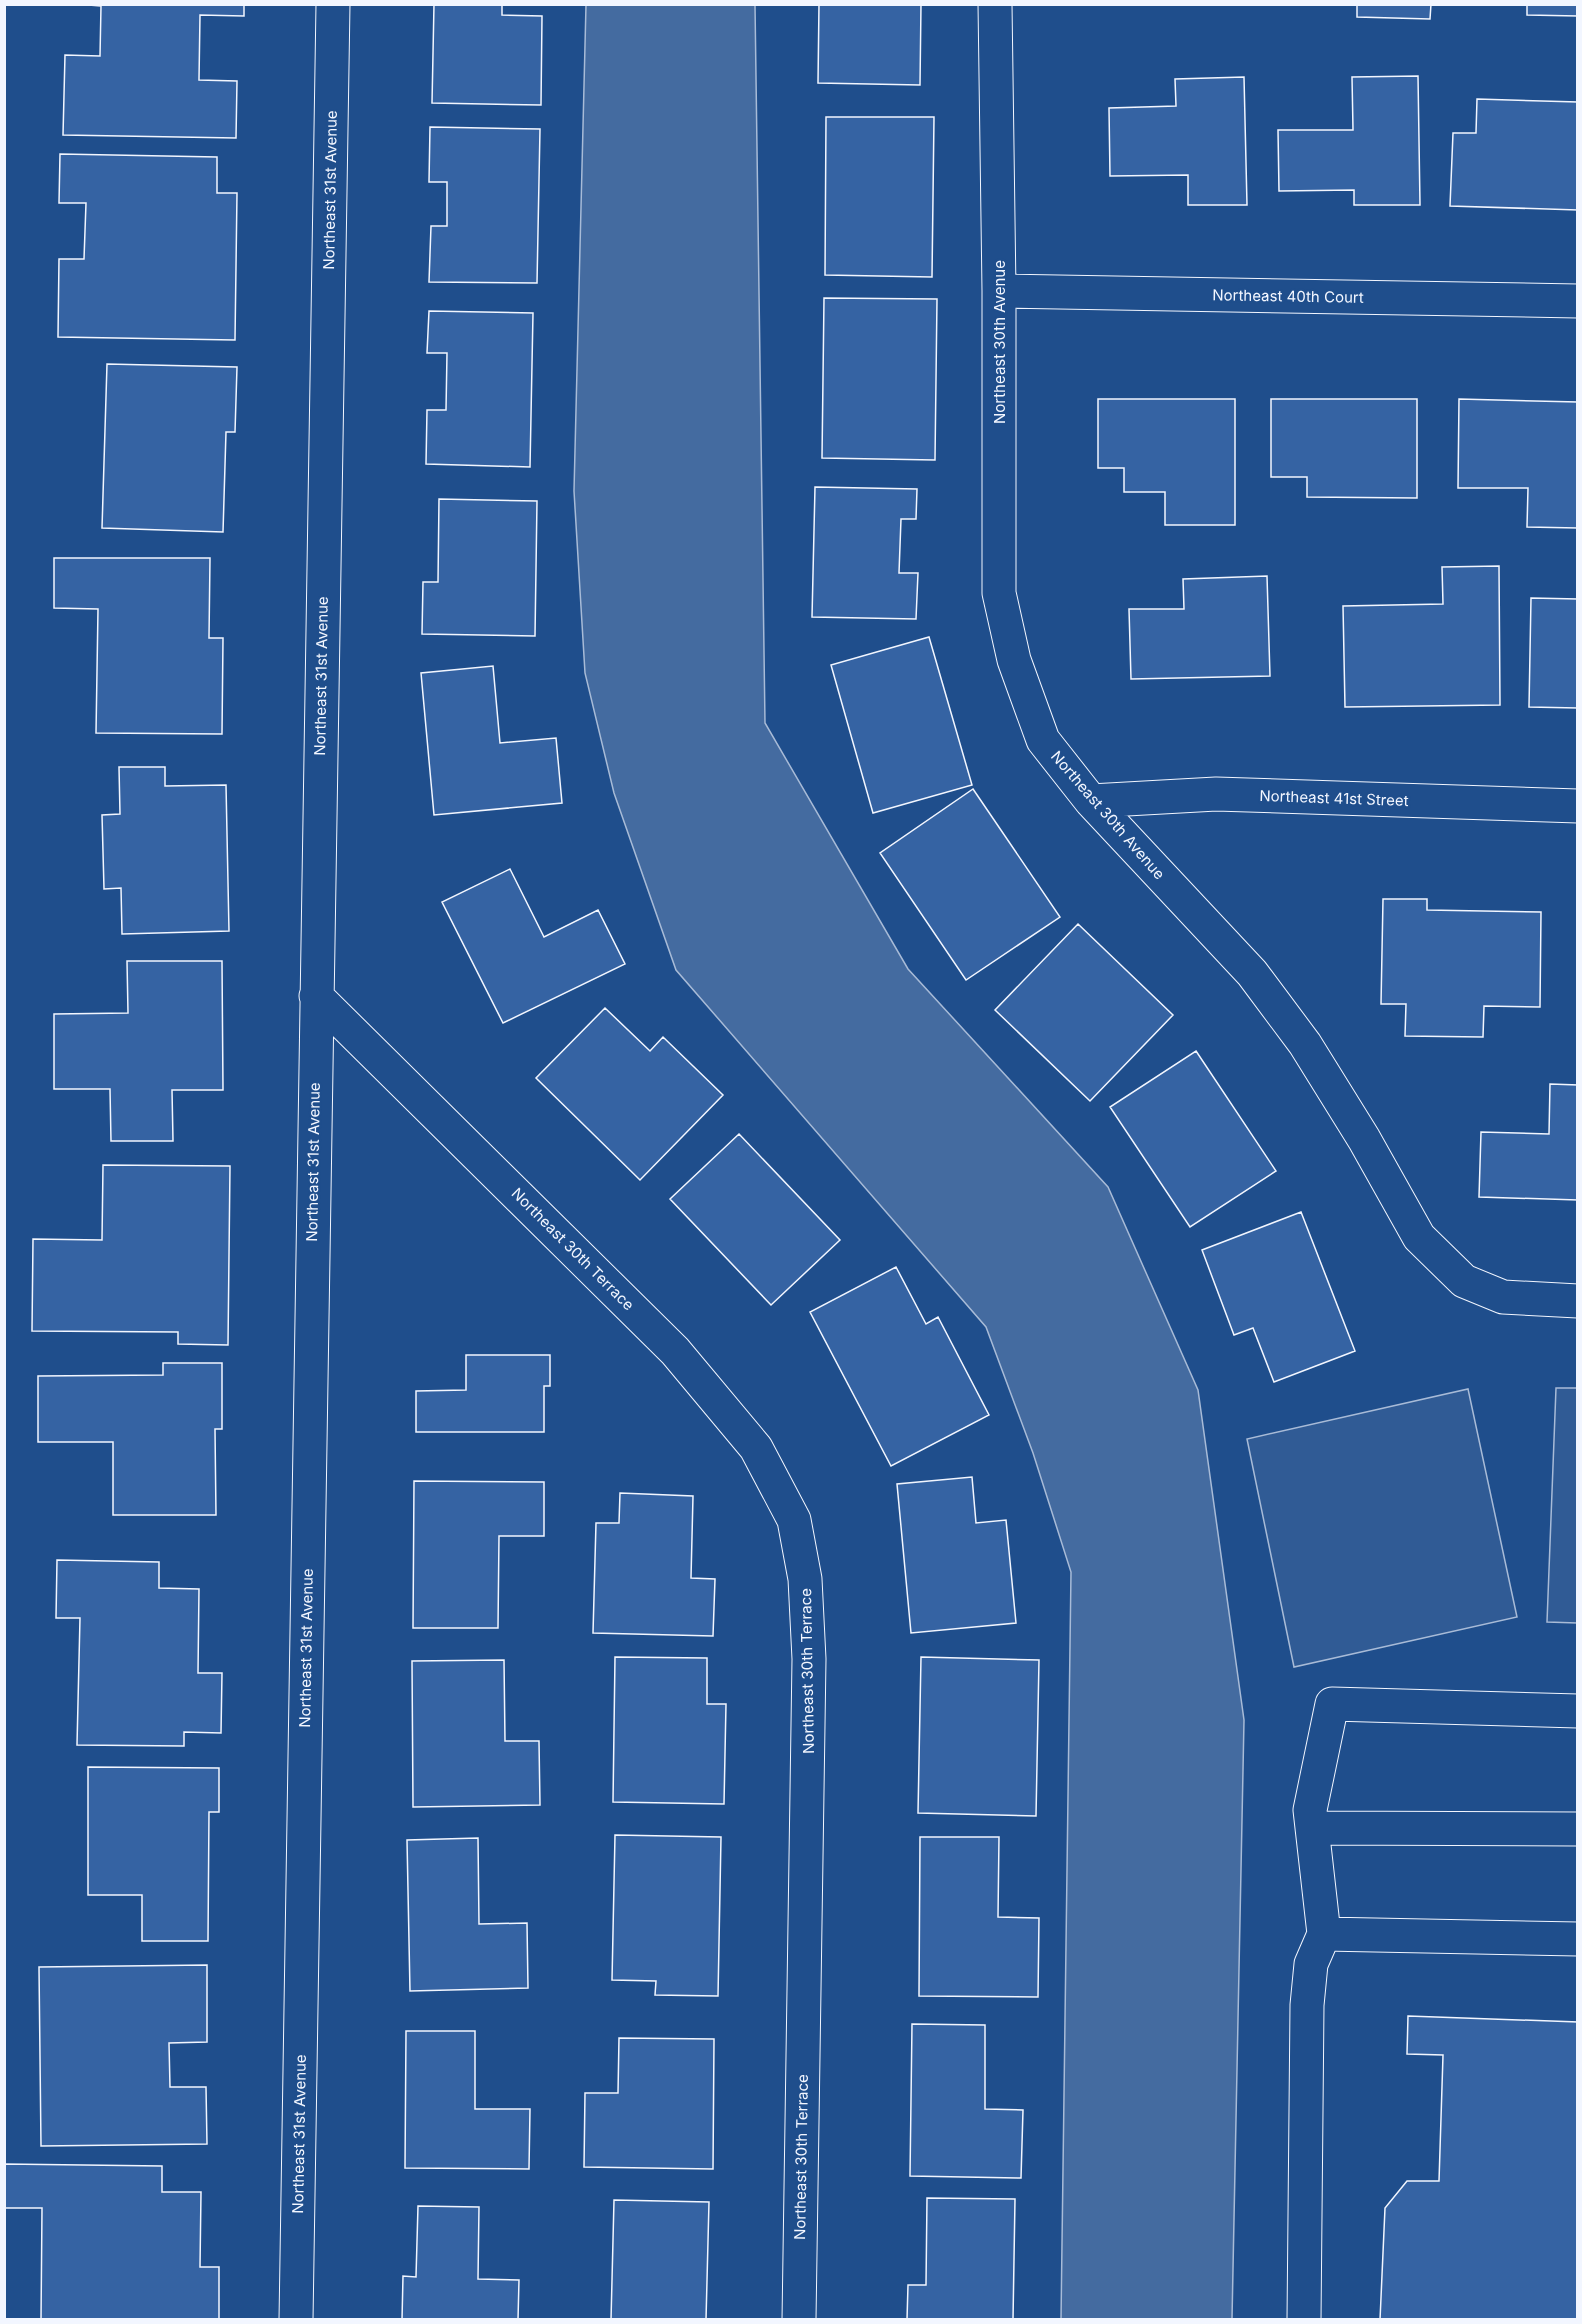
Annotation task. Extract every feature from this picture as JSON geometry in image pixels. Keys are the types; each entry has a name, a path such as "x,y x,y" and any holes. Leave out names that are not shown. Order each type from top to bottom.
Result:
{"street":[{"name":"Northeast 31st Avenue","path":"296,2319 333,4"},
{"name":"Northeast 30th Avenue","path":"995,4 999,291 999,592 1014,660 1042,740 1091,801 1252,973 1311,1054 1365,1139 1419,1237 1464,1281 1503,1297 1578,1301"},
{"name":"Northeast 40th Court","path":"999,291 1578,301"},
{"name":"Northeast 41st Street","path":"1091,801 1216,794 1578,806"},
{"name":"Northeast 30th Terrace","path":"316,996 675,1351 756,1448 794,1520 805,1579 809,1659 799,2319"},
{"path":"1305,2319 1307,2005 1311,1964 1324,1934 1310,1810 1332,1704 1578,1711"},
{"path":"1312,1828 1578,1829"},
{"path":"1324,1934 1578,1939"}],"shaded area":[{"path":"586,5 755,5 765,723 908,969 1108,1187 1198,1390 1244,1720 1232,2319 1061,2319 1071,1572 1033,1453 986,1327 676,970 614,793 585,673 574,491"},
{"path":"1556,1388 1577,1388 1577,1623 1547,1622"},
{"path":"1468,1389 1517,1617 1294,1667 1247,1439"}],"building":[{"path":"76,4 244,4 244,16 200,15 199,80 237,81 236,138 63,135 65,55 100,56 101,6"},
{"path":"434,4 502,4 502,15 542,16 541,105 432,103"},
{"path":"819,4 921,4 920,85 818,83"},
{"path":"1357,4 1431,4 1430,19 1357,17"},
{"path":"1527,4 1578,4 1578,16 1527,15"},
{"path":"1418,76 1420,205 1354,205 1354,190 1279,191 1278,130 1353,130 1352,77"},
{"path":"1244,77 1247,205 1188,205 1188,175 1110,176 1109,108 1176,106 1175,79"},
{"path":"1477,99 1578,102 1578,210 1450,206 1453,133 1476,133"},
{"path":"826,117 934,117 932,277 825,275"},
{"path":"430,127 540,129 537,283 429,282 431,226 447,226 447,182 429,182"},
{"path":"60,154 217,157 217,193 237,193 235,340 58,337 59,259 84,259 86,203 59,203"},
{"path":"824,298 937,299 935,460 822,458"},
{"path":"429,311 533,313 530,467 426,464 427,410 446,410 447,353 427,353"},
{"path":"107,364 237,367 235,432 226,432 223,532 102,528"},
{"path":"1098,399 1235,399 1235,525 1165,525 1165,492 1124,492 1124,468 1098,468"},
{"path":"1271,399 1417,399 1417,498 1307,497 1307,477 1271,477"},
{"path":"1459,399 1578,402 1578,528 1527,527 1528,488 1458,488"},
{"path":"815,487 917,489 916,519 901,519 899,573 918,573 916,619 812,617"},
{"path":"439,499 537,501 535,636 422,634 423,582 438,582"},
{"path":"54,558 210,558 209,638 223,638 222,734 96,733 98,609 54,608"},
{"path":"1499,566 1500,705 1345,707 1343,606 1443,604 1442,567"},
{"path":"1267,576 1270,676 1131,679 1129,609 1184,609 1183,579"},
{"path":"1531,598 1578,599 1578,708 1529,707"},
{"path":"929,637 972,785 873,813 831,665"},
{"path":"493,666 500,743 556,738 562,803 434,815 421,673"},
{"path":"119,767 165,767 165,786 226,785 229,931 122,934 121,888 104,889 102,815 120,814"},
{"path":"973,789 1060,917 966,980 880,853"},
{"path":"510,869 544,937 598,910 625,964 503,1023 442,902"},
{"path":"1383,899 1427,899 1427,910 1541,912 1540,1007 1484,1006 1483,1037 1405,1036 1406,1004 1381,1004"},
{"path":"1078,924 1173,1015 1090,1101 995,1010"},
{"path":"127,961 222,961 223,1090 172,1090 173,1141 111,1141 110,1089 54,1089 54,1014 128,1013"},
{"path":"605,1008 650,1051 663,1037 723,1095 640,1180 536,1078"},
{"path":"1196,1051 1276,1171 1190,1227 1110,1107"},
{"path":"1550,1084 1578,1085 1578,1200 1479,1197 1481,1132 1549,1134"},
{"path":"739,1134 840,1240 771,1305 670,1199"},
{"path":"103,1165 230,1166 228,1345 178,1344 178,1332 32,1331 33,1239 102,1240"},
{"path":"1301,1212 1355,1351 1274,1382 1253,1328 1234,1335 1202,1250"},
{"path":"896,1267 926,1324 938,1317 989,1415 891,1466 810,1312"},
{"path":"466,1355 550,1355 550,1386 544,1386 544,1432 416,1432 416,1391 466,1390"},
{"path":"163,1363 222,1363 222,1429 215,1429 216,1515 113,1515 113,1442 38,1442 38,1376 163,1375"},
{"path":"972,1477 976,1523 1006,1520 1016,1623 911,1633 897,1484"},
{"path":"414,1481 544,1482 544,1536 499,1536 498,1628 413,1628"},
{"path":"620,1493 693,1496 691,1578 715,1579 713,1636 593,1633 596,1523 619,1523"},
{"path":"57,1560 159,1562 159,1588 199,1589 198,1673 222,1673 221,1733 184,1732 184,1746 77,1745 80,1618 56,1618"},
{"path":"615,1657 707,1658 707,1704 726,1704 724,1804 613,1802"},
{"path":"921,1657 1039,1660 1036,1816 918,1813"},
{"path":"504,1660 505,1741 539,1741 540,1805 413,1807 412,1661"},
{"path":"88,1767 219,1768 219,1812 209,1812 208,1941 142,1941 142,1895 88,1895"},
{"path":"615,1835 721,1837 718,1996 655,1995 656,1981 612,1980"},
{"path":"920,1837 999,1837 998,1917 1039,1918 1038,1997 919,1996"},
{"path":"478,1838 479,1924 527,1923 528,1988 410,1991 407,1840"},
{"path":"207,1965 207,2042 169,2043 170,2087 206,2087 207,2144 41,2146 39,1967"},
{"path":"1408,2016 1578,2022 1578,2320 1380,2320 1385,2208 1407,2181 1439,2181 1443,2055 1407,2054"},
{"path":"912,2024 985,2025 985,2109 1023,2110 1021,2178 910,2176"},
{"path":"406,2031 475,2031 475,2109 530,2109 529,2169 405,2168"},
{"path":"619,2038 714,2039 713,2169 584,2167 585,2093 618,2093"},
{"path":"4,2164 162,2166 162,2192 201,2192 200,2267 219,2267 219,2320 41,2320 42,2208 4,2208"},
{"path":"927,2198 1015,2199 1013,2320 907,2320 908,2285 926,2285"},
{"path":"614,2200 709,2202 706,2320 611,2320"},
{"path":"418,2206 479,2207 478,2279 519,2280 518,2320 402,2320 403,2276 416,2277"}]}
